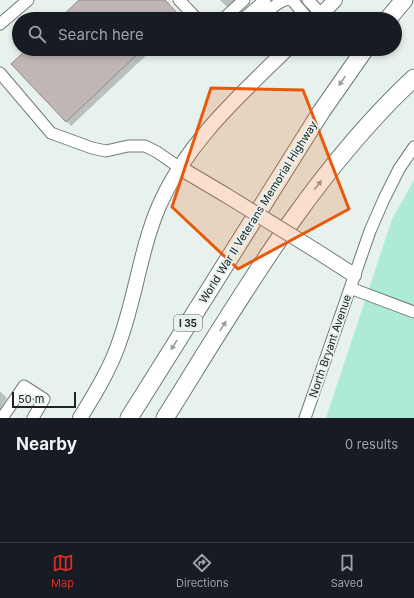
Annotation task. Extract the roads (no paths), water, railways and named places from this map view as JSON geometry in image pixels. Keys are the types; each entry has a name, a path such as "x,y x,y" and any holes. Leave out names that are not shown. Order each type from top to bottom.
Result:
{"highway":[{"path":"394,12 404,0"},
{"name":"World War II Veterans Memorial Highway","path":"129,418 321,112 360,56"},
{"name":"I 35","path":"165,418 303,204 368,124 414,78"}],"main road":[{"path":"324,12 336,0"},
{"path":"80,418 112,362 124,330 153,222 170,184 199,140 211,126 280,56"},
{"path":"180,168 315,250 352,281"}],"street":[{"path":"14,12 28,0"},
{"path":"179,0 190,12"},
{"path":"231,12 244,0"},
{"path":"251,12 264,0"},
{"path":"268,12 281,1 285,0"},
{"path":"290,0 292,0 302,12"},
{"path":"308,0 316,12"},
{"path":"0,24 12,14"},
{"path":"0,73 51,133 92,148 106,150 128,146 144,146 158,152 180,168"},
{"name":"North Bryant Avenue","path":"305,418 352,281 384,199 414,147"},
{"path":"352,281 414,312"},
{"path":"2,418 24,386 44,398 33,418"}]}
